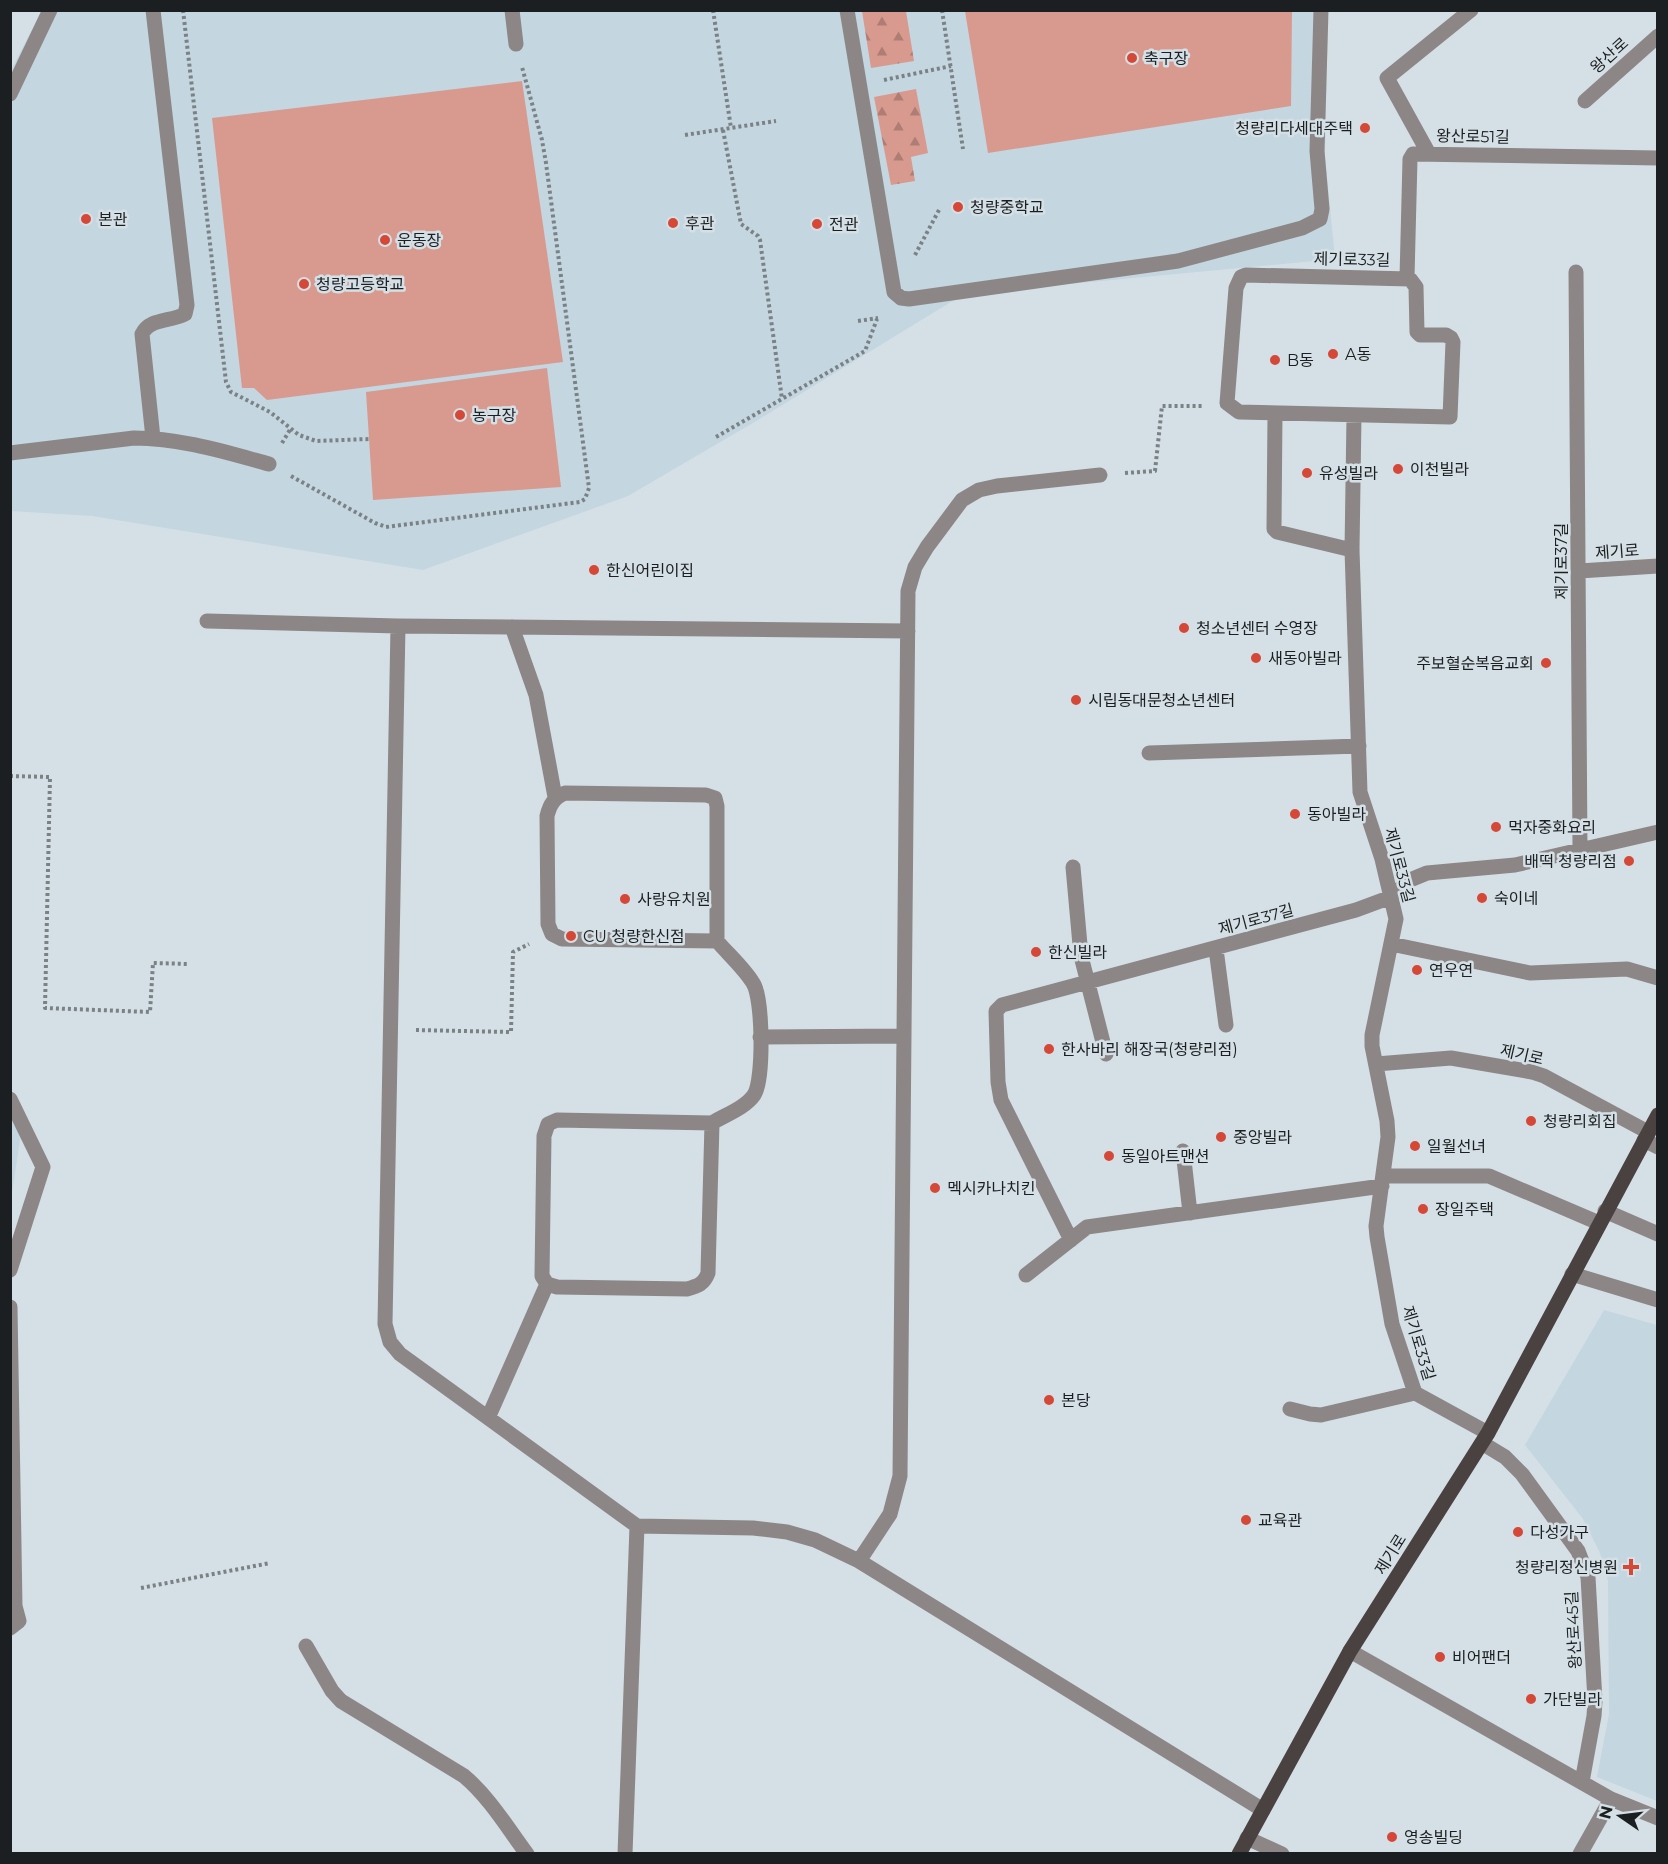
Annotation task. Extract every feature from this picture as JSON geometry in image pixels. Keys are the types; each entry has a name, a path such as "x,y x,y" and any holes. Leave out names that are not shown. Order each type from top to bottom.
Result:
{"main road":[{"name":"제기로","path":"1239,1854 1350,1650 1485,1438 1602,1217 1650,1140 1658,1116"}],"street":[{"path":"10,94 50,10"},
{"path":"153,10 187,305 185,314 176,319 153,322 145,326 142,334 153,438"},
{"path":"512,10 516,44"},
{"path":"847,10 894,292 901,298 909,299 1178,261 1302,228 1320,219 1322,209 1317,151 1322,10"},
{"path":"1429,154 1387,78 1471,10"},
{"name":"왕산로","path":"1585,100 1658,36"},
{"name":"왕산로51길","path":"1407,278 1410,156 1413,154 1658,158"},
{"name":"제기로37길","path":"1576,272 1580,850"},
{"name":"제기로33길","path":"1246,274 1407,278 1414,281 1416,287 1417,332 1420,335 1446,335 1453,342 1450,417 1275,414 1234,409 1227,403 1236,288 1241,277 1246,274"},
{"path":"1275,414 1274,529 1277,532 1352,550"},
{"name":"제기로33길","path":"1354,416 1352,550 1360,792 1382,859 1396,919 1373,1026 1372,1046 1388,1137 1376,1227 1377,1237 1392,1324 1415,1393 1485,1438"},
{"path":"10,453 134,438 153,438 219,450 269,464"},
{"path":"859,1561 890,1514 900,1476 908,591 915,567 962,500 979,490 998,486 1100,475"},
{"name":"제기로","path":"1579,571 1658,566"},
{"path":"207,621 398,626 908,631"},
{"path":"398,626 385,1324 390,1342 400,1354 637,1526 753,1528 787,1532 814,1540 859,1561 1263,1810"},
{"path":"512,627 536,695 555,797"},
{"path":"1149,753 1359,746"},
{"path":"712,1123 708,1273 705,1281 696,1287 687,1288 558,1287 547,1284 542,1276 544,1136 548,1124 557,1120 712,1123 748,1102 755,1094 759,1083 760,1037 760,1006 756,989 717,941 717,806 715,798 706,795 565,793 555,797 546,816 548,924 552,934 562,939 717,941"},
{"name":"제기로37길","path":"1071,1240 1001,1100 998,1082 996,1011 1002,1005 1356,910 1391,897 1410,880 1428,873 1515,866 1658,832"},
{"path":"1073,867 1078,934 1106,1054"},
{"path":"1391,944 1530,973 1627,969 1658,978"},
{"name":"제기로37길","path":"1216,949 1226,1025"},
{"path":"760,1037 904,1036"},
{"name":"제기로","path":"1376,1064 1451,1058 1532,1072 1544,1076 1650,1140"},
{"path":"10,1098 43,1167 10,1270"},
{"path":"1183,1151 1190,1213"},
{"path":"1026,1275 1086,1227 1190,1213 1382,1181 1489,1176 1602,1217 1658,1234"},
{"path":"1572,1274 1658,1300"},
{"path":"488,1418 547,1284"},
{"path":"10,1307 15,1606 20,1622 10,1629"},
{"path":"1290,1408 1321,1415 1415,1393"},
{"name":"왕산로45길","path":"1485,1438 1522,1474 1578,1551 1588,1577 1594,1716 1582,1782"},
{"path":"625,1854 637,1526"},
{"path":"306,1646 332,1691 341,1701 470,1781 488,1801 527,1854"},
{"path":"1350,1650 1611,1799 1658,1818"},
{"path":"1580,1854 1611,1799"},
{"path":"1247,1838 1282,1854"}],"path":[{"path":"183,10 226,382 231,392 270,412 299,435 316,441 369,439"},
{"path":"713,10 731,128"},
{"path":"942,10 963,149"},
{"path":"291,428 269,464 386,527 585,500 589,488 546,164 542,140 516,44"},
{"path":"685,135 776,121"},
{"path":"723,130 741,224 760,240 782,399"},
{"path":"716,437 865,351 877,319"},
{"path":"1100,475 1155,471 1162,406 1234,409"},
{"path":"10,776 50,777 45,1008 150,1012 153,963 188,964"},
{"path":"410,1030 511,1032 513,952 552,934"},
{"path":"141,1588 270,1563"}],"shaded area":[{"path":"42,10 1328,11 1325,155 1335,259 964,294 758,420 628,496 423,570 92,516 11,511 10,72"},
{"path":"11,1116 21,1134 11,1199"},
{"name":"청량리정신병원","path":"1604,1310 1657,1325 1657,1801 1597,1777 1609,1714 1608,1581 1600,1553 1583,1519 1525,1445"}],"green space":[{"path":"862,11 906,11 914,61 871,68"},
{"name":"축구장","path":"965,11 1292,11 1291,106 988,153"},
{"name":"운동장","path":"522,81 563,362 267,400 254,388 242,388 212,118"},
{"path":"916,89 928,153 911,157 915,181 891,185 874,97"},
{"name":"농구장","path":"547,368 561,487 373,500 366,392"}],"place":[{"name":"축구장","path":"1132,58"},
{"name":"청량리다세대주택","path":"1365,128"},
{"name":"청량중학교","path":"958,207"},
{"name":"본관","path":"86,219"},
{"name":"후관","path":"673,223"},
{"name":"전관","path":"817,224"},
{"name":"운동장","path":"385,240"},
{"name":"청량고등학교","path":"304,284"},
{"name":"A동","path":"1333,354"},
{"name":"B동","path":"1275,360"},
{"name":"농구장","path":"460,415"},
{"name":"이천빌라","path":"1398,469"},
{"name":"유성빌라","path":"1307,473"},
{"name":"한신어린이집","path":"594,570"},
{"name":"청소년센터 수영장","path":"1184,628"},
{"name":"새동아빌라","path":"1256,658"},
{"name":"주보혈순복음교회","path":"1546,663"},
{"name":"시립동대문청소년센터","path":"1076,700"},
{"name":"동아빌라","path":"1295,814"},
{"name":"먹자중화요리","path":"1496,827"},
{"name":"배떡 청량리점","path":"1629,861"},
{"name":"숙이네","path":"1482,898"},
{"name":"사랑유치원","path":"625,899"},
{"name":"CU 청량한신점","path":"571,936"},
{"name":"한신빌라","path":"1036,952"},
{"name":"연우연","path":"1417,970"},
{"name":"한사바리 해장국(청량리점)","path":"1049,1049"},
{"name":"청량리회집","path":"1531,1121"},
{"name":"중앙빌라","path":"1221,1137"},
{"name":"일월선녀","path":"1415,1146"},
{"name":"동일아트맨션","path":"1109,1156"},
{"name":"멕시카나치킨","path":"935,1188"},
{"name":"장일주택","path":"1423,1209"},
{"name":"본당","path":"1049,1400"},
{"name":"교육관","path":"1246,1520"},
{"name":"다성가구","path":"1518,1532"},
{"name":"청량리정신병원","path":"1631,1567"},
{"name":"비어팬더","path":"1440,1657"},
{"name":"가단빌라","path":"1531,1699"},
{"name":"영송빌딩","path":"1392,1837"}]}
